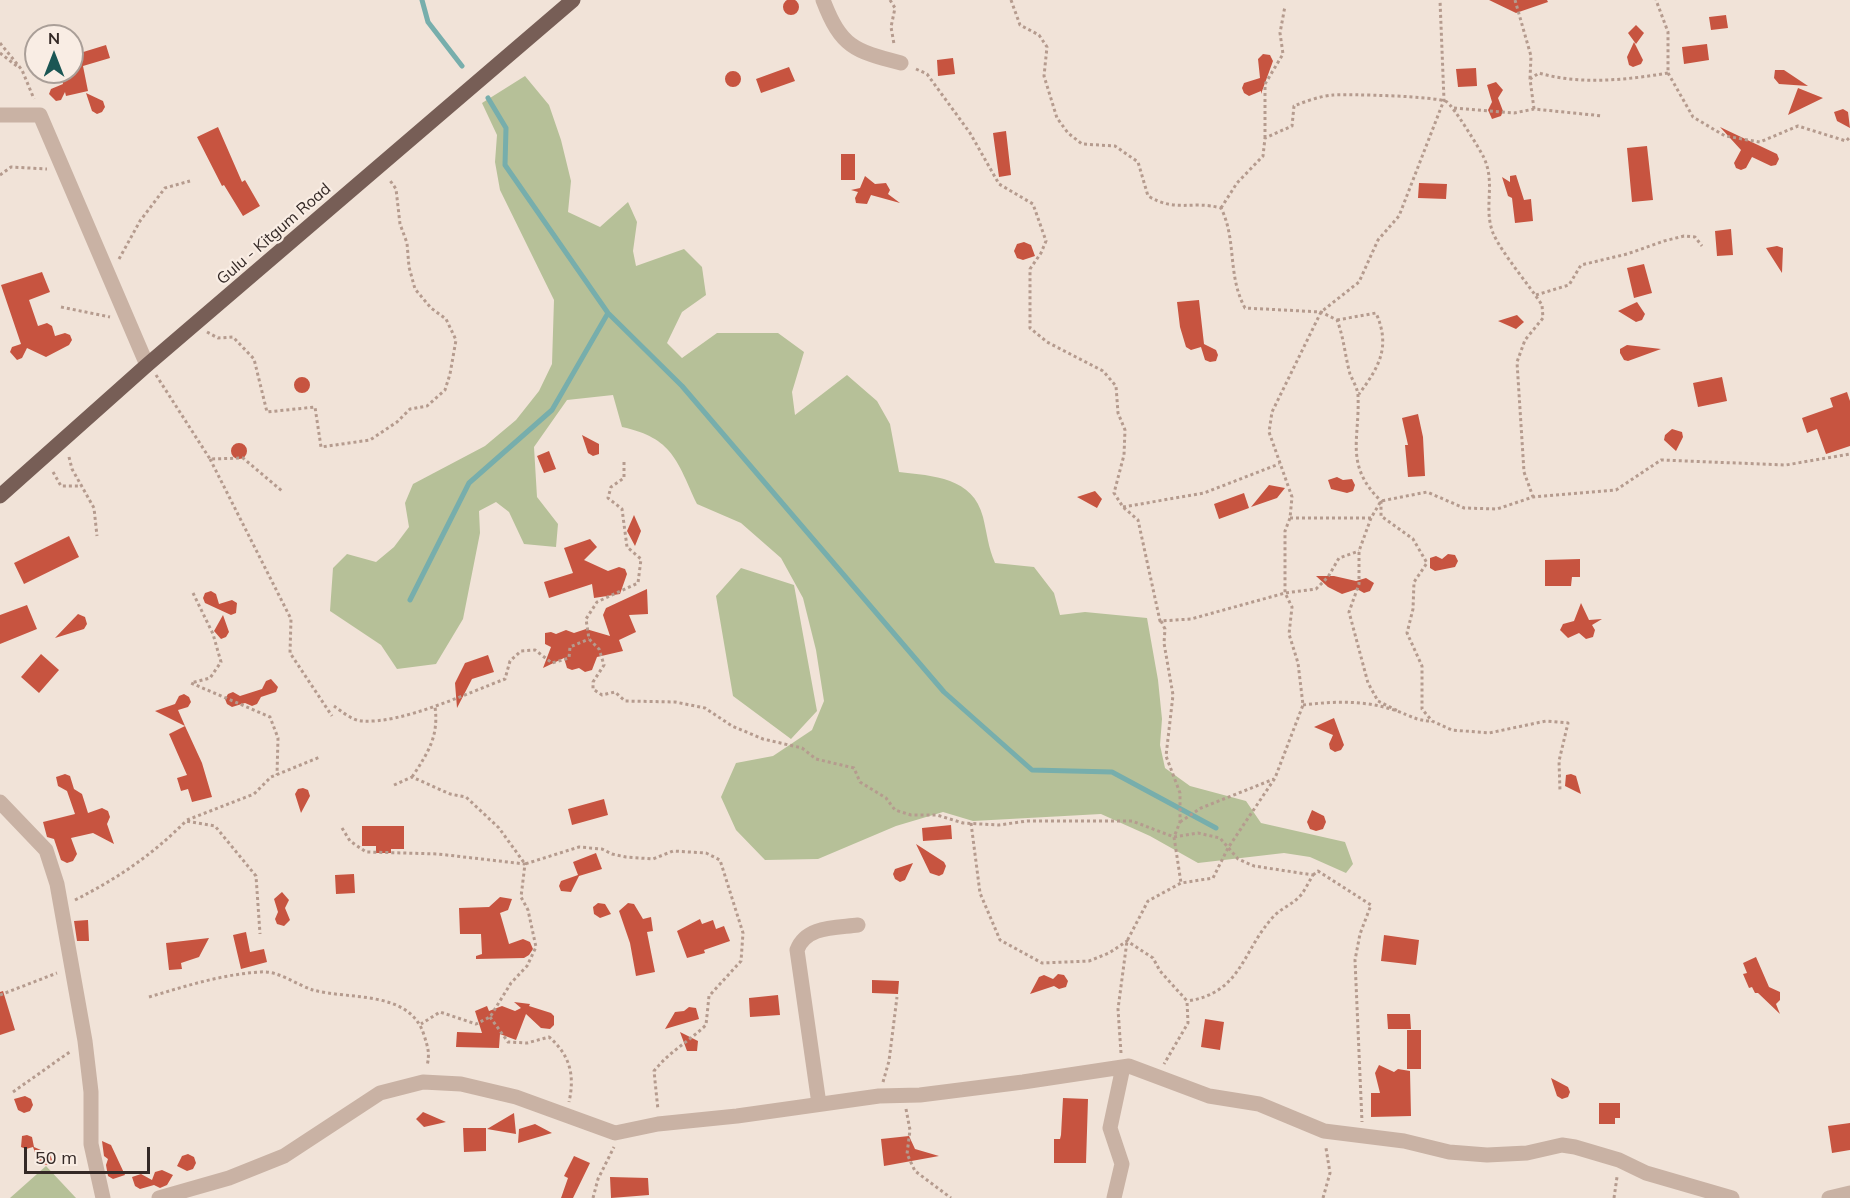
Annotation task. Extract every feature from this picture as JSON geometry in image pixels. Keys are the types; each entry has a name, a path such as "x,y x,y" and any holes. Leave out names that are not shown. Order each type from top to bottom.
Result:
{"main road":[{"name":"Gulu - Kitgum Road","path":"0,496 147,364 195,326 573,0"}],"street":[{"path":"823,0 846,43 858,51 901,63"},
{"path":"0,115 40,115 147,364"},
{"path":"0,802 46,850 62,907 70,969 85,1041 91,1092 91,1144 103,1198"},
{"path":"819,1104 797,950 800,941 813,932 858,925"},
{"path":"1114,1198 1122,1164 1110,1128 1122,1067"},
{"path":"159,1198 229,1178 284,1156 380,1093 423,1082 461,1084 516,1097 615,1133 658,1124 879,1096 920,1095 1122,1067 1146,1072 1209,1096 1259,1104 1324,1131 1404,1141 1449,1152 1487,1155 1527,1152 1562,1145 1619,1160 1646,1173 1732,1198"},
{"path":"1829,1198 1850,1193"}],"path":[{"path":"890,0 895,8 891,27 894,48 901,63 927,74 970,133 999,184 1033,204 1046,241 1030,269 1030,328 1047,342 1103,371 1116,387 1118,413 1125,430 1124,455 1114,493 1123,507 1138,520 1160,621 1165,629 1164,643 1173,695 1166,756 1180,793 1180,822 1174,837 1180,883"},
{"path":"1011,0 1020,25 1038,35 1047,47 1044,76 1058,118 1068,133 1082,144 1115,146 1138,162 1148,196 1163,205 1182,207 1206,204 1221,208"},
{"path":"1122,1067 1118,1009 1127,941 1148,901 1180,883 1213,878 1228,848 1275,778 1303,705 1298,663 1288,633 1292,607 1285,593 1285,531 1290,518 1292,497 1269,432 1272,412 1321,312 1359,282 1378,240 1399,216 1444,99 1440,0"},
{"path":"1515,0 1531,56 1530,79 1534,109"},
{"path":"1656,0 1663,11 1668,32 1668,73 1693,117 1725,136 1760,142 1798,126 1846,141 1850,137"},
{"path":"1221,208 1237,183 1263,156 1265,84 1283,54 1280,33 1285,6"},
{"path":"0,43 22,70 40,115"},
{"path":"0,53 22,70"},
{"path":"1530,79 1539,73 1558,79 1609,80 1668,73"},
{"path":"1264,138 1292,126 1294,106 1333,95 1444,99 1454,108 1485,158 1491,186 1487,213 1494,235 1542,305 1543,318 1525,340 1517,362 1524,472 1533,497"},
{"path":"1454,108 1514,113 1534,109 1603,116"},
{"path":"0,175 11,167 50,169 66,177"},
{"path":"195,326 218,338 232,337 254,359 267,412 315,407 321,447 370,440 397,422 410,409 427,406 445,390 456,340 446,319 431,308 415,289 409,267 407,243 400,224 396,189 388,178 371,174"},
{"path":"110,277 140,221 165,188 190,181"},
{"path":"1221,208 1231,246 1233,280 1245,308 1321,312 1337,320 1376,314 1383,327 1385,344 1371,377 1359,394"},
{"path":"1536,295 1569,285 1581,265 1627,254 1684,236 1695,237 1702,246"},
{"path":"61,307 127,320"},
{"path":"1337,320 1345,340 1350,372 1359,394 1355,431 1357,459 1368,488 1381,501 1381,516 1413,539 1427,563 1414,582 1413,609 1407,633 1422,666 1422,709 1432,722"},
{"path":"147,364 210,459 291,619 290,653 332,716"},
{"path":"1560,791 1559,761 1568,723 1546,721 1490,734 1452,730 1432,722 1416,722 1378,701 1368,683 1348,612 1359,584 1359,551 1371,518 1381,501 1427,492 1464,507 1497,509 1533,497 1616,490 1661,460 1786,465 1850,454"},
{"path":"69,457 72,469 94,508 98,536"},
{"path":"210,459 243,458 282,491"},
{"path":"624,462 624,478 611,487 608,498 622,509 627,547 640,559 640,573 638,583 597,602 586,619 589,639 599,649 604,665 593,681 593,689 602,695 615,692 626,701 675,702 705,708 732,726 763,739 802,748 816,759 854,768 860,782 886,798 895,810 911,815 937,815 971,823 999,825 1027,821 1132,821 1174,837 1198,833 1220,838 1238,859 1254,866 1312,875"},
{"path":"1123,507 1204,493 1280,464"},
{"path":"52,472 61,486 82,486"},
{"path":"1290,518 1371,518"},
{"path":"1160,621 1191,619 1285,593 1316,589 1328,577 1338,558 1359,551"},
{"path":"193,593 213,634 221,662 210,678 191,683 270,717 278,738 277,775"},
{"path":"334,706 360,722 383,720 435,707 505,679 510,661 520,651 535,650 552,663 569,658 570,647 589,639"},
{"path":"1303,705 1340,701 1398,711"},
{"path":"394,785 412,777 425,757 437,727 435,707"},
{"path":"62,907 102,887 156,851 186,821 254,794 277,775 320,757"},
{"path":"412,777 450,795 466,797 499,828 525,864 521,897 528,910 536,947 527,966 511,983 490,1017 476,1024 440,1012 421,1024"},
{"path":"1180,822 1201,808 1275,778"},
{"path":"186,821 215,826 256,876 260,934"},
{"path":"971,823 980,893 1000,940 1042,963 1089,961 1109,953 1127,941"},
{"path":"342,828 350,841 366,852 438,854 525,864 579,847 602,849 626,857 653,859 673,851 706,853 720,860 743,933 741,961 709,996 706,1025 685,1045 667,1054 654,1071 659,1098 658,1124"},
{"path":"1187,1001 1208,998 1234,976 1264,928 1276,914 1299,897 1312,875 1318,871 1371,905 1360,934 1355,960 1363,1136"},
{"path":"1127,941 1154,958 1160,971 1187,1001 1188,1023 1175,1047 1164,1064 1146,1072"},
{"path":"0,995 70,969"},
{"path":"149,997 207,980 264,971 312,990 385,1000 403,1007 421,1024 430,1053 423,1082"},
{"path":"879,1096 889,1061 897,997"},
{"path":"490,1017 508,1042 527,1043 549,1037 561,1047 569,1064 573,1083 567,1114"},
{"path":"13,1092 85,1041"},
{"path":"905,1106 910,1130 906,1154 915,1171 951,1198"},
{"path":"1323,1198 1330,1173 1324,1131"},
{"path":"593,1198 598,1179 614,1149 615,1133"},
{"path":"1614,1198 1619,1160"}],"green space":[{"path":"525,76 549,105 561,140 571,181 568,212 600,227 628,202 637,222 633,251 636,266 684,249 702,267 706,295 682,312 667,343 682,358 717,333 778,333 804,352 792,392 795,415 847,375 877,401 890,424 899,472 938,477 950,481 961,486 978,504 995,563 1034,567 1054,593 1060,615 1085,612 1147,618 1158,680 1162,719 1160,745 1165,768 1190,786 1246,801 1261,823 1345,842 1353,864 1346,873 1310,857 1284,853 1198,863 1150,836 1101,814 973,821 943,812 896,826 818,859 765,860 736,830 721,797 736,763 773,756 812,730 824,701 816,650 803,598 781,558 741,523 697,504 678,464 663,445 639,432 622,427 613,395 567,400 534,447 537,497 558,524 556,547 524,544 509,512 496,502 479,511 480,533 463,619 436,664 397,669 381,645 330,611 333,568 347,554 376,562 394,547 409,527 405,503 413,484 485,446 516,420 539,391 552,364 554,300 500,190 495,162 497,135 482,103"},
{"path":"741,568 794,585 817,711 791,739 733,696 716,596"},
{"path":"46,1166 76,1198 10,1198"}],"building":[{"path":"791,-1 797,1 799,7 797,13 791,15 785,13 783,7 785,1"},
{"path":"1489,0 1547,0 1548,2 1516,13"},
{"path":"1726,15 1728,28 1711,30 1709,17"},
{"path":"1636,25 1644,33 1636,44 1628,33"},
{"path":"1634,42 1643,60 1641,64 1633,67 1629,65 1627,57"},
{"path":"1707,44 1709,60 1684,64 1682,47"},
{"path":"106,45 110,58 84,66 84,52"},
{"path":"1263,54 1270,55 1273,61 1261,94 1261,91 1249,96 1242,88 1244,83 1260,78 1258,59"},
{"path":"953,58 955,74 938,76 937,60"},
{"path":"789,67 795,81 761,93 756,79"},
{"path":"1476,68 1477,86 1458,87 1456,69"},
{"path":"1775,70 1784,70 1808,86 1779,84 1774,78"},
{"path":"84,71 88,91 66,96 65,92 61,100 56,101 49,94 51,89 63,84 84,84"},
{"path":"733,71 739,73 741,79 739,85 733,87 727,85 725,79 727,73"},
{"path":"1496,82 1503,90 1498,98 1503,111 1501,116 1492,119 1488,110 1492,102 1487,85"},
{"path":"1798,88 1823,98 1788,115"},
{"path":"86,93 103,101 105,107 102,112 97,114 92,111"},
{"path":"1843,109 1848,112 1850,128 1837,121 1834,112"},
{"path":"218,127 242,182 245,180 260,206 243,216 224,185 222,186 197,137"},
{"path":"1720,127 1777,154 1779,159 1776,165 1771,166 1752,157 1746,168 1741,170 1736,168 1734,163 1741,150"},
{"path":"1006,131 1011,175 999,177 993,133"},
{"path":"1647,146 1653,200 1632,202 1627,148"},
{"path":"841,154 855,154 855,180 841,180"},
{"path":"1516,175 1524,200 1531,199 1533,221 1515,223 1512,198 1508,196 1502,177 1510,182 1510,176"},
{"path":"865,176 875,184 886,183 890,190 888,194 900,203 871,195 867,204 856,203 855,198 858,192 851,190 860,188"},
{"path":"1419,183 1447,184 1446,199 1418,198"},
{"path":"1731,229 1733,255 1717,256 1715,231"},
{"path":"1024,242 1031,245 1035,256 1023,260 1017,258 1014,251 1017,244"},
{"path":"1777,246 1783,248 1782,273 1766,248"},
{"path":"1644,264 1652,293 1634,298 1627,268"},
{"path":"42,272 50,292 29,300 38,326 47,323 52,326 55,336 65,333 70,335 72,340 69,345 46,357 27,348 22,358 17,360 10,352 12,347 21,344 1,285"},
{"path":"1199,300 1204,344 1216,350 1218,355 1216,361 1205,360 1201,347 1191,350 1186,347 1180,327 1177,302"},
{"path":"1637,302 1645,314 1642,320 1636,322 1618,311"},
{"path":"1517,315 1524,322 1516,329 1498,321"},
{"path":"1627,345 1661,349 1628,361 1624,360 1620,353 1620,349"},
{"path":"299,377 305,377 310,385 308,391 299,393 294,388 294,382"},
{"path":"1722,377 1727,401 1698,407 1693,383"},
{"path":"1847,392 1850,401 1850,446 1826,454 1817,429 1807,433 1802,418 1833,407 1830,398"},
{"path":"1418,414 1423,437 1425,476 1408,477 1405,445 1408,445 1402,418"},
{"path":"1672,429 1682,432 1683,437 1676,451 1664,440 1665,435"},
{"path":"582,435 599,444 599,454 593,456 588,453"},
{"path":"236,443 242,443 247,451 245,457 236,459 231,454 231,448"},
{"path":"549,451 556,469 544,473 537,456"},
{"path":"1337,477 1343,480 1352,479 1355,485 1353,491 1347,493 1331,489 1328,480"},
{"path":"1269,485 1285,488 1277,498 1251,507"},
{"path":"1095,491 1102,499 1097,508 1077,497"},
{"path":"1244,493 1249,508 1219,519 1214,504"},
{"path":"634,515 641,531 635,546 627,531"},
{"path":"69,536 79,557 24,584 14,563"},
{"path":"590,539 597,547 584,560 608,571 619,567 625,569 627,574 620,594 594,598 592,584 549,598 544,582 573,573 564,548"},
{"path":"1448,554 1455,555 1458,561 1455,567 1435,571 1430,568 1430,558 1436,556 1442,559"},
{"path":"1580,559 1580,577 1572,577 1571,586 1545,586 1545,560"},
{"path":"1316,576 1334,576 1356,581 1366,578 1374,583 1370,591 1364,593 1357,589 1342,594 1328,587"},
{"path":"647,589 648,614 629,615 636,632 619,640 623,651 597,657 592,670 585,672 579,668 572,670 567,668 564,658 543,668 551,647 545,644 545,633 556,634 566,630 574,633 586,629 610,636 603,615 606,608"},
{"path":"211,591 216,594 219,604 232,600 237,603 236,613 231,615 205,603 203,598 205,593"},
{"path":"1581,603 1589,620 1602,619 1592,625 1595,630 1593,637 1586,639 1579,633 1568,638 1560,630 1563,624 1574,621"},
{"path":"27,605 37,629 0,644 0,615"},
{"path":"78,614 85,617 87,624 84,629 55,638"},
{"path":"223,615 229,632 221,639 214,631"},
{"path":"41,654 59,670 39,693 21,677"},
{"path":"488,655 494,672 472,679 457,708 455,683 465,663"},
{"path":"271,679 278,687 276,692 261,697 257,704 252,706 245,703 232,707 227,704 225,699 228,694 233,692 240,696 262,689 266,681"},
{"path":"184,694 191,702 188,707 178,710 185,726 155,711 175,704 179,696"},
{"path":"1334,718 1344,745 1341,750 1335,752 1330,749 1329,744 1333,735 1314,727"},
{"path":"185,726 202,763 212,797 192,802 188,789 181,791 177,778 187,775 169,734"},
{"path":"65,774 70,776 74,789 82,794 88,813 102,808 108,811 110,817 107,824 114,844 93,833 71,838 77,854 73,861 67,863 61,860 54,839 47,837 43,822 75,814 67,791 58,786 56,777"},
{"path":"1566,775 1576,776 1581,794 1565,786"},
{"path":"298,789 308,790 310,796 301,813 295,794"},
{"path":"604,799 608,815 572,825 568,809"},
{"path":"1312,810 1324,816 1326,822 1323,829 1316,831 1310,829 1307,822"},
{"path":"951,825 952,839 923,841 922,828"},
{"path":"362,826 404,826 404,849 391,849 391,853 376,853 376,846 362,846"},
{"path":"916,844 944,862 946,866 943,874 939,876 930,873"},
{"path":"596,853 602,869 579,876 571,892 561,891 559,886 561,881 578,875 573,862"},
{"path":"913,863 905,880 900,882 895,879 893,874 895,869"},
{"path":"354,874 355,893 336,894 335,875"},
{"path":"282,892 289,900 285,908 290,920 284,926 277,924 275,919 278,912 274,899"},
{"path":"500,897 512,899 508,910 500,913 509,944 523,939 530,942 533,949 524,958 476,959 476,956 482,954 481,934 460,934 459,908 489,907"},
{"path":"598,903 605,904 611,914 600,918 594,914 593,907"},
{"path":"628,903 634,904 643,919 651,917 653,931 647,932 655,972 636,976 630,943 619,911"},
{"path":"700,919 702,924 713,920 716,929 724,926 730,941 704,950 705,953 687,958 677,931"},
{"path":"88,920 89,941 77,941 74,921"},
{"path":"246,932 250,952 264,949 267,962 241,969 233,935"},
{"path":"1384,935 1419,940 1416,965 1381,961"},
{"path":"209,938 199,957 181,963 182,969 169,970 166,943"},
{"path":"1756,957 1769,987 1780,992 1780,1000 1776,1004 1780,1014 1758,993 1755,993 1752,987 1749,988 1743,974 1747,973 1743,963"},
{"path":"1058,974 1064,975 1068,981 1066,987 1059,989 1054,986 1030,994 1039,977 1044,975 1053,979"},
{"path":"872,980 899,981 898,994 872,993"},
{"path":"3,991 15,1030 0,1035 0,992"},
{"path":"778,995 780,1015 750,1017 749,998"},
{"path":"514,1002 530,1004 529,1006 551,1013 554,1016 554,1025 550,1029 541,1028 526,1014 516,1040 500,1034 499,1048 456,1047 457,1032 482,1033 475,1011 487,1006 489,1011 502,1006 515,1011 521,1008"},
{"path":"689,1007 696,1008 699,1019 665,1029 675,1012 684,1011"},
{"path":"1387,1014 1410,1014 1411,1029 1388,1029"},
{"path":"1205,1019 1224,1022 1220,1050 1201,1047"},
{"path":"1407,1030 1421,1030 1421,1069 1407,1069"},
{"path":"680,1032 698,1041 697,1051 687,1051"},
{"path":"1379,1065 1394,1072 1398,1069 1410,1071 1411,1116 1371,1117 1371,1093 1380,1093 1375,1073"},
{"path":"1551,1078 1568,1087 1570,1092 1568,1097 1562,1099 1557,1096"},
{"path":"25,1096 31,1099 33,1105 30,1111 24,1113 18,1110 14,1099"},
{"path":"1063,1098 1088,1099 1086,1163 1054,1163 1054,1139 1060,1139 1061,1135"},
{"path":"1599,1103 1620,1103 1620,1118 1615,1118 1615,1124 1599,1124"},
{"path":"423,1112 446,1122 424,1127 416,1119"},
{"path":"514,1113 516,1134 487,1129"},
{"path":"1850,1123 1850,1150 1832,1153 1828,1126"},
{"path":"535,1124 552,1133 518,1143 519,1129"},
{"path":"463,1128 486,1128 486,1151 464,1152"},
{"path":"22,1136 32,1137 34,1147 50,1154 52,1160 49,1165 39,1164 33,1147 26,1149 21,1147"},
{"path":"909,1136 915,1149 939,1156 884,1166 881,1139"},
{"path":"102,1141 111,1145 125,1175 113,1179 108,1176 106,1165 108,1159 104,1156"},
{"path":"188,1154 194,1157 196,1163 193,1169 187,1171 177,1166 182,1156"},
{"path":"574,1156 590,1163 573,1198 561,1198 568,1178 564,1176"},
{"path":"162,1170 173,1175 167,1185 160,1188 154,1185 140,1189 135,1186 132,1177 141,1174 152,1180 155,1172"},
{"path":"610,1177 648,1178 649,1195 611,1198"}],"waterway":[{"path":"422,0 428,22 462,66"},
{"path":"488,98 506,128 505,165 608,313 682,386 944,692 1032,770 1112,772 1216,828"},
{"path":"410,600 469,483 552,410 608,313"}]}
